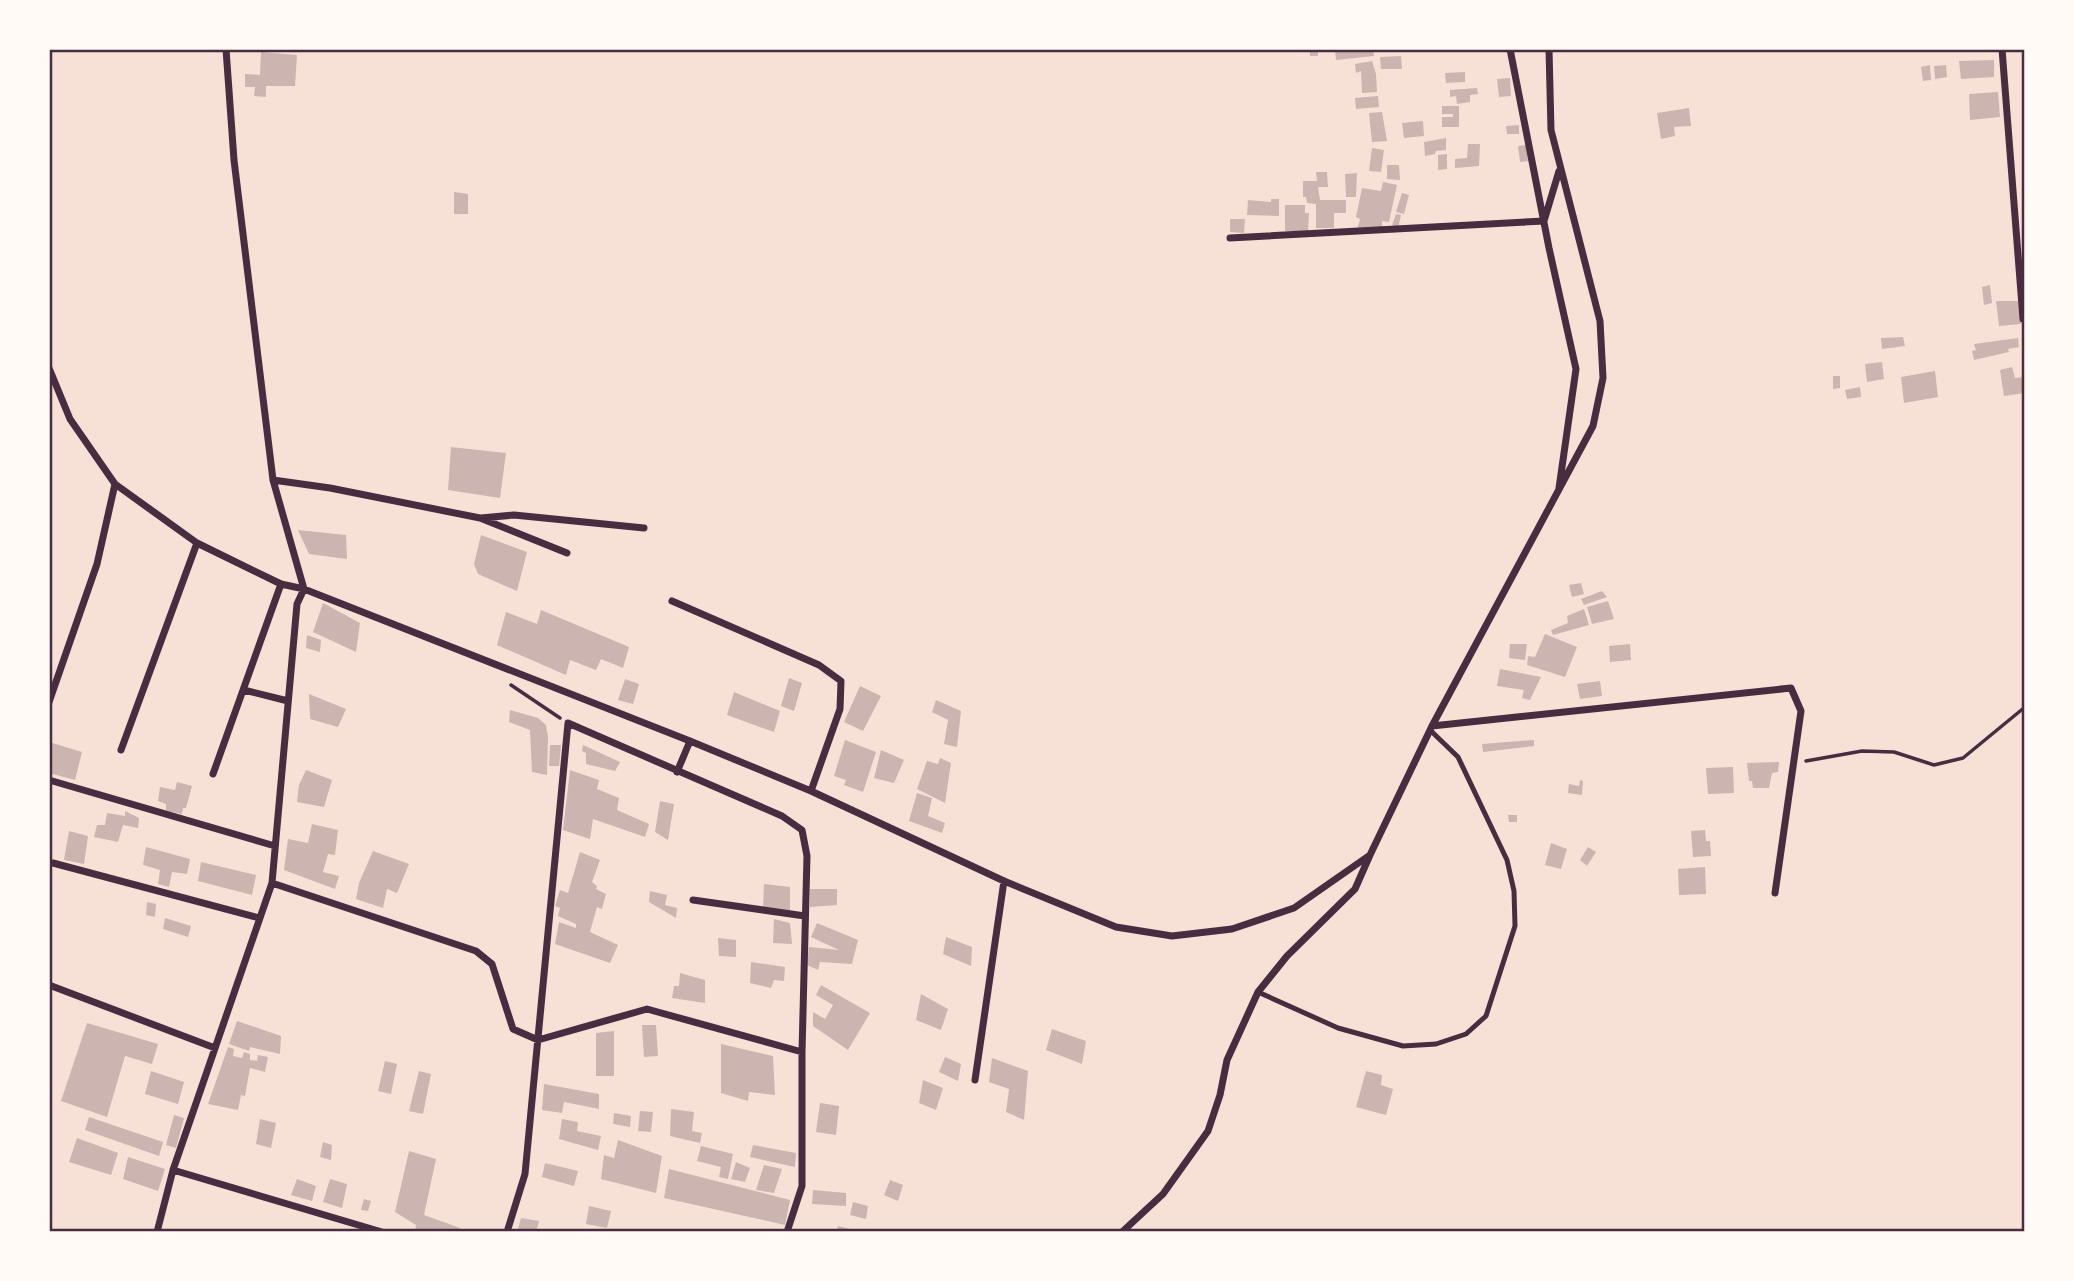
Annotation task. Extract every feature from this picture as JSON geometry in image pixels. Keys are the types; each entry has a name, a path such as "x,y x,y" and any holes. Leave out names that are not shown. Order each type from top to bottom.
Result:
{"street":[{"path":"157,1232 173,1170 272,883 296,604 304,589 272,480 234,160 226,49"},
{"path":"1510,49 1576,369 1558,495"},
{"path":"1122,1232 1163,1194 1208,1131 1220,1096 1227,1060 1258,992 1287,956 1356,889 1431,728 1593,426 1602,378 1600,321 1550,130 1549,49"},
{"path":"2002,49 2023,319"},
{"path":"1544,220 1560,168"},
{"path":"1230,238 1544,220"},
{"path":"49,368 70,419 116,484 197,543 281,584 304,589 690,741 811,792 1004,881 1116,927 1172,936 1232,929 1294,908 1370,855"},
{"path":"272,480 330,488 480,518 567,553"},
{"path":"49,702 97,564 116,484"},
{"path":"480,518 514,515 644,528"},
{"path":"121,750 197,543"},
{"path":"213,774 281,584"},
{"path":"671,600 819,665 841,681 840,709 811,792"},
{"path":"1431,728 1791,688 1801,711 1775,892"},
{"path":"244,690 288,701"},
{"path":"506,1232 525,1174 568,723 782,816 802,831 807,856 802,1186 787,1232"},
{"path":"677,772 690,741"},
{"path":"49,780 275,846"},
{"path":"53,863 259,918"},
{"path":"975,1080 1004,881"},
{"path":"272,883 477,951 492,964 513,1029 538,1040 647,1009 802,1052"},
{"path":"693,901 805,916"},
{"path":"49,985 215,1048"},
{"path":"173,1170 382,1232"}],"lane":[{"path":"1258,992 1338,1028 1403,1046 1436,1044 1466,1034 1486,1016 1516,926 1514,891 1507,860 1458,757 1431,728"}],"path":[{"path":"503,679 568,723"},
{"path":"1794,763 1862,751 1894,752 1934,765 1963,758 2025,707"}],"building":[{"path":"1310,49 1318,49 1318,56 1310,56"},
{"path":"1335,49 1373,49 1374,56 1336,60"},
{"path":"261,52 297,55 295,86 266,86 266,97 254,96 255,87 245,87 245,74 260,75"},
{"path":"1401,56 1402,69 1381,69 1380,57"},
{"path":"1994,60 1994,77 1961,79 1959,61"},
{"path":"1372,61 1377,92 1362,93 1361,71 1356,73 1355,64"},
{"path":"1930,65 1931,80 1923,81 1921,67"},
{"path":"1946,65 1947,77 1935,79 1934,66"},
{"path":"1465,72 1465,82 1446,83 1445,73"},
{"path":"1510,78 1511,96 1499,97 1497,79"},
{"path":"1477,88 1478,94 1470,95 1470,102 1457,104 1456,96 1450,97 1450,90"},
{"path":"1998,92 2000,117 1970,120 1969,94"},
{"path":"1378,96 1379,107 1356,109 1355,98"},
{"path":"1442,106 1459,106 1459,127 1442,127 1442,117 1453,117 1453,114 1442,114"},
{"path":"1689,108 1691,126 1674,127 1675,136 1661,139 1657,113"},
{"path":"1382,112 1387,141 1372,142 1369,113"},
{"path":"1423,121 1424,136 1404,138 1402,123"},
{"path":"1519,125 1519,134 1507,134 1506,126"},
{"path":"1446,138 1446,150 1425,156 1424,142"},
{"path":"1468,144 1480,144 1479,166 1455,168 1455,159 1467,158"},
{"path":"1526,145 1528,161 1520,162 1518,146"},
{"path":"1372,148 1384,150 1381,172 1369,171"},
{"path":"1447,154 1447,169 1438,170 1438,155"},
{"path":"1387,165 1399,165 1400,180 1387,179"},
{"path":"1316,172 1327,172 1328,187 1318,187 1320,200 1346,200 1346,213 1334,213 1334,228 1316,228 1316,204 1307,203 1306,197 1303,197 1303,181 1317,181"},
{"path":"1357,173 1356,197 1346,197 1345,174"},
{"path":"1383,182 1397,185 1389,222 1382,221 1382,228 1357,230 1360,219 1356,217 1362,188 1381,191"},
{"path":"454,192 468,194 468,214 454,214"},
{"path":"1402,193 1409,195 1404,214 1396,212"},
{"path":"1271,199 1279,199 1279,216 1247,215 1248,200 1271,202"},
{"path":"1285,205 1305,205 1305,213 1309,213 1308,231 1285,231"},
{"path":"1396,214 1401,215 1398,228 1392,225"},
{"path":"1230,219 1245,219 1244,233 1230,232"},
{"path":"1990,285 1992,303 1984,305 1982,287"},
{"path":"1996,301 2018,301 2021,324 1999,326"},
{"path":"1903,337 1905,346 1882,349 1881,338"},
{"path":"2018,338 2019,347 2008,349 2009,352 1974,360 1974,344"},
{"path":"1882,362 1884,379 1867,382 1865,364"},
{"path":"2012,367 2015,378 2025,377 2025,393 2004,396 2000,370"},
{"path":"1935,371 1938,397 1904,403 1901,377"},
{"path":"1833,376 1840,376 1840,388 1833,389"},
{"path":"1860,387 1861,397 1847,399 1845,390"},
{"path":"451,447 506,453 500,498 448,490"},
{"path":"298,530 346,535 347,559 309,554"},
{"path":"481,535 527,552 517,591 478,574 474,564"},
{"path":"1581,583 1584,594 1572,597 1569,585"},
{"path":"1602,591 1607,597 1584,605 1581,599"},
{"path":"1608,601 1614,619 1592,624 1587,607"},
{"path":"323,603 360,623 356,652 313,632"},
{"path":"1584,609 1589,625 1553,635 1551,630 1568,623 1567,616"},
{"path":"541,610 629,647 623,668 601,659 596,670 570,660 566,675 497,645 506,612 537,624"},
{"path":"1545,634 1577,647 1565,677 1527,665 1528,656 1535,657"},
{"path":"307,635 321,640 320,652 306,648"},
{"path":"1510,644 1527,644 1525,660 1509,658"},
{"path":"1630,644 1631,660 1610,662 1609,646"},
{"path":"1500,669 1541,677 1530,700 1522,698 1524,690 1497,686"},
{"path":"789,678 802,683 794,711 781,706"},
{"path":"625,679 639,684 633,704 618,700"},
{"path":"1600,681 1602,696 1580,699 1577,684"},
{"path":"860,686 881,696 863,731 844,722"},
{"path":"734,692 780,711 774,732 727,715"},
{"path":"309,694 346,709 338,727 310,719"},
{"path":"936,700 961,711 957,747 944,744 948,720 932,712"},
{"path":"510,710 538,718 546,725 547,775 532,772 530,730 509,722"},
{"path":"845,740 876,752 863,792 844,785 846,780 834,776"},
{"path":"1534,740 1534,746 1483,752 1482,744"},
{"path":"49,742 82,752 75,780 49,773"},
{"path":"550,745 561,745 559,766 549,766"},
{"path":"583,745 620,762 615,771 586,764"},
{"path":"881,750 904,760 894,783 874,778"},
{"path":"940,758 951,763 945,803 917,789 927,761 938,764"},
{"path":"1779,762 1778,772 1772,773 1769,788 1753,788 1752,781 1749,781 1747,763"},
{"path":"1733,767 1734,793 1708,794 1706,768"},
{"path":"306,770 332,780 324,807 297,802 299,785"},
{"path":"570,770 599,780 597,789 619,798 617,810 649,824 645,837 593,819 590,839 563,830"},
{"path":"1580,780 1583,781 1582,795 1568,793 1569,784 1579,786"},
{"path":"177,782 192,786 182,814 166,811 166,804 158,801 160,787 175,790"},
{"path":"917,793 932,798 928,816 945,823 942,833 909,821"},
{"path":"660,801 674,804 668,840 655,832"},
{"path":"125,811 139,818 138,828 123,825 118,842 94,837 97,825 105,825 107,813 125,816"},
{"path":"1508,815 1517,815 1517,822 1509,822"},
{"path":"312,824 338,830 335,855 328,854 323,872 339,876 335,889 284,870 288,839 308,843"},
{"path":"1705,830 1706,841 1710,841 1711,856 1693,857 1691,831"},
{"path":"69,831 88,836 84,864 64,860"},
{"path":"1551,843 1567,849 1561,869 1545,865"},
{"path":"146,847 190,859 187,874 172,872 169,887 158,884 160,870 143,865"},
{"path":"1588,847 1596,852 1587,866 1580,860"},
{"path":"373,851 409,864 397,893 387,889 383,908 356,899 359,883"},
{"path":"580,852 600,860 592,882 597,886 596,889 606,894 602,909 597,907 590,932 618,945 610,963 555,944 559,922 576,928 576,924 558,916 560,908 555,906 560,890 568,893"},
{"path":"201,862 256,875 252,895 198,881"},
{"path":"1705,867 1706,894 1679,895 1678,869"},
{"path":"764,884 790,887 790,911 763,908"},
{"path":"810,889 837,889 837,905 810,907"},
{"path":"650,891 667,895 665,905 677,908 676,918 649,902"},
{"path":"147,902 156,904 155,917 146,915"},
{"path":"165,918 191,926 188,937 163,929"},
{"path":"774,919 790,923 792,944 773,943"},
{"path":"817,923 858,940 852,964 820,962 818,970 807,965 809,947 839,950 811,937"},
{"path":"946,937 972,947 971,966 943,954"},
{"path":"718,938 736,940 736,957 719,956"},
{"path":"751,962 785,967 784,981 774,980 771,988 750,983"},
{"path":"680,973 705,980 705,1003 672,998 674,986 679,986"},
{"path":"821,985 870,1013 848,1050 813,1026 813,1012 825,1019 833,1005 816,995"},
{"path":"921,994 948,1009 941,1030 916,1020"},
{"path":"237,1021 281,1036 280,1054 250,1047 249,1051 229,1044"},
{"path":"87,1023 158,1044 152,1064 125,1056 107,1117 61,1101"},
{"path":"642,1025 656,1025 658,1056 644,1057"},
{"path":"1052,1029 1086,1041 1082,1064 1046,1050"},
{"path":"614,1031 614,1076 596,1076 596,1033"},
{"path":"721,1044 773,1056 775,1095 749,1092 748,1101 721,1093"},
{"path":"228,1047 234,1049 233,1056 242,1058 244,1052 250,1054 250,1060 257,1061 258,1055 268,1057 265,1072 250,1068 245,1096 241,1095 238,1110 208,1104"},
{"path":"945,1057 961,1064 958,1081 939,1072"},
{"path":"992,1058 1028,1071 1024,1120 1006,1112 1009,1089 989,1082"},
{"path":"385,1061 397,1064 391,1094 378,1091"},
{"path":"151,1071 184,1082 178,1104 145,1094"},
{"path":"419,1071 431,1074 423,1114 409,1111"},
{"path":"1366,1071 1382,1075 1381,1085 1393,1089 1386,1115 1356,1107"},
{"path":"923,1080 943,1088 936,1110 919,1103"},
{"path":"544,1084 599,1094 599,1109 564,1102 562,1113 542,1110"},
{"path":"820,1103 839,1106 836,1135 816,1132"},
{"path":"671,1109 694,1112 692,1131 702,1133 700,1143 670,1136"},
{"path":"640,1111 653,1112 651,1132 638,1131"},
{"path":"614,1113 631,1116 630,1127 613,1124"},
{"path":"174,1115 184,1118 176,1148 166,1145"},
{"path":"89,1117 163,1142 159,1156 85,1130"},
{"path":"260,1119 276,1123 271,1148 256,1144"},
{"path":"562,1119 578,1122 577,1131 601,1136 598,1150 559,1139"},
{"path":"77,1138 118,1153 111,1175 69,1162"},
{"path":"618,1140 662,1156 656,1193 601,1179 604,1155 614,1158"},
{"path":"323,1142 332,1145 331,1160 320,1157"},
{"path":"753,1145 796,1153 795,1167 750,1157"},
{"path":"701,1146 733,1154 728,1179 719,1177 721,1167 697,1161"},
{"path":"409,1151 436,1159 424,1215 460,1228 459,1232 415,1232 416,1225 395,1212"},
{"path":"128,1157 165,1169 158,1191 123,1179"},
{"path":"736,1162 750,1168 745,1182 731,1179"},
{"path":"545,1163 578,1171 574,1186 542,1177"},
{"path":"764,1165 782,1169 774,1193 756,1190"},
{"path":"669,1169 790,1200 785,1225 664,1198"},
{"path":"297,1179 316,1186 312,1201 291,1195"},
{"path":"330,1179 347,1184 342,1208 323,1202"},
{"path":"890,1180 903,1185 898,1201 884,1195"},
{"path":"813,1190 846,1193 846,1206 812,1204"},
{"path":"364,1199 371,1201 368,1211 361,1210"},
{"path":"853,1202 868,1206 866,1219 850,1215"},
{"path":"589,1206 611,1211 607,1228 586,1224"},
{"path":"521,1218 539,1221 536,1232 517,1232"},
{"path":"838,1226 858,1231 858,1232 836,1232"}]}
